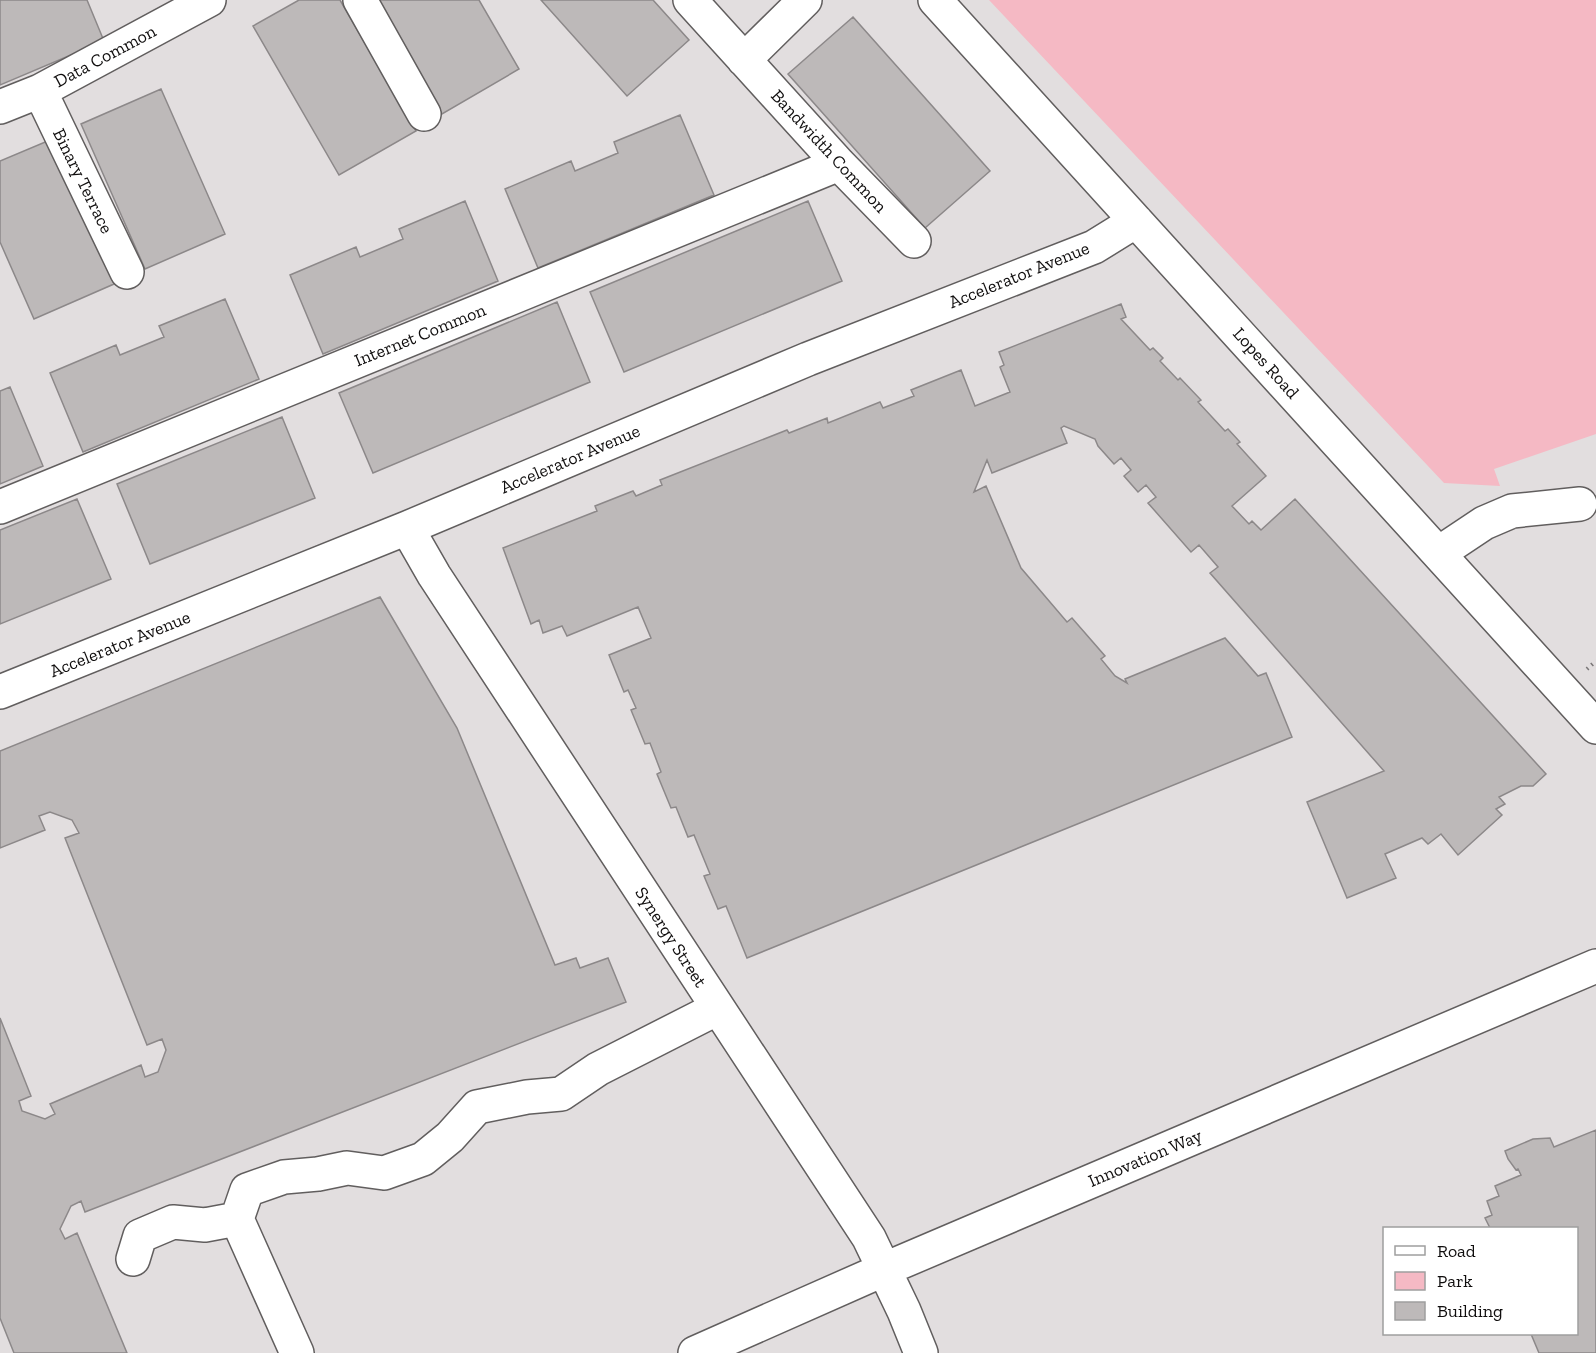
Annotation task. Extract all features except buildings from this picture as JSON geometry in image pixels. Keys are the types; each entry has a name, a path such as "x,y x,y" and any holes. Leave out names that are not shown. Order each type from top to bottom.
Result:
{"street":[{"name":"Data Common","path":"0,107 40,91 208,0"},
{"path":"360,0 424,114"},
{"name":"Bandwidth Common","path":"690,0 839,164 914,241"},
{"path":"744,60 806,0"},
{"name":"Lopes Road","path":"935,0 1596,727"},
{"name":"Binary Terrace","path":"40,91 127,272"},
{"name":"Internet Common","path":"0,507 839,164"},
{"name":"Accelerator Avenue","path":"0,692 407,528 808,359 1094,247 1136,221"},
{"path":"1439,553 1484,523 1512,511 1580,504"},
{"name":"Synergy Street","path":"407,528 434,575 869,1238 885,1269 921,1353"},
{"name":"Innovation Way","path":"695,1353 885,1269 1596,966"},
{"path":"297,1353 237,1219 247,1190 284,1176 318,1174 347,1168 384,1173 423,1159 450,1137 477,1107 527,1097 561,1094 598,1069 718,1008"},
{"path":"133,1259 140,1236 172,1222 205,1225 237,1219"}],"green space":[{"path":"989,0 1596,0 1596,434 1494,469 1500,486 1444,483"}]}
